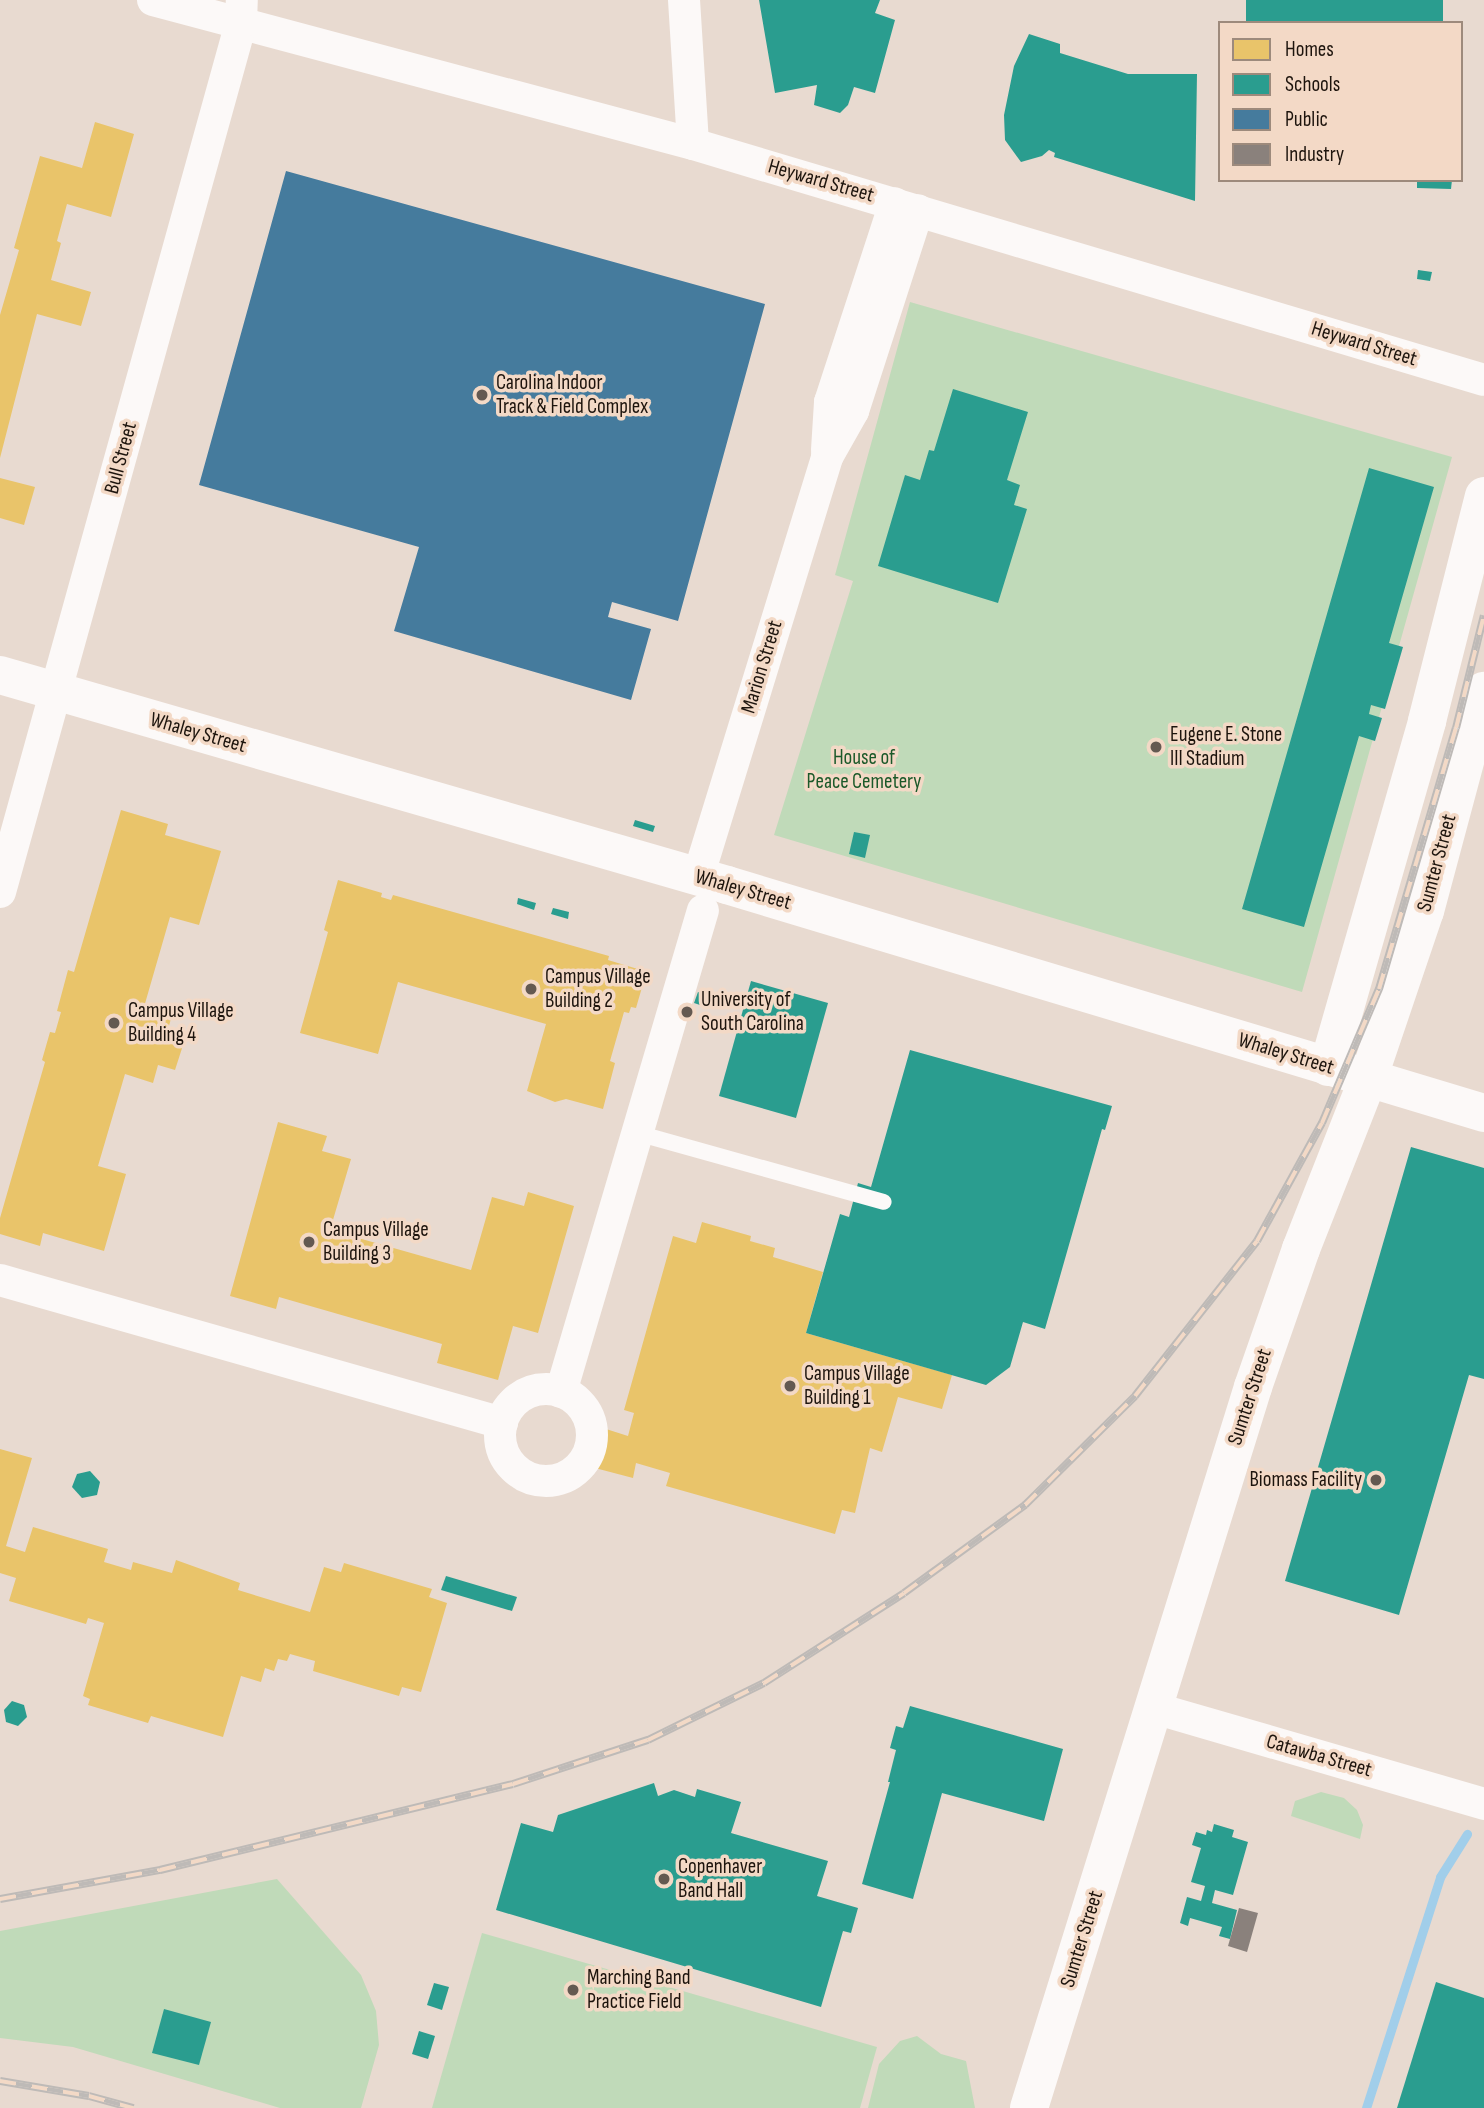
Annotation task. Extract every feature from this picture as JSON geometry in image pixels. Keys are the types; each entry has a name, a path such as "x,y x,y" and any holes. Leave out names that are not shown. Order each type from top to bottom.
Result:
{"street":[{"name":"Heyward Street","path":"153,0 242,12 906,206 1484,380"},
{"path":"684,0 693,144"},
{"name":"Bull Street","path":"0,892 242,12"},
{"name":"Marion Street","path":"561,1392 637,1133 701,893 827,457 853,411 906,206"},
{"path":"1328,1067 1427,721 1484,496"},
{"name":"Whaley Street","path":"0,675 701,893 1484,1113"},
{"name":"Sumter Street","path":"1029,2108 1253,1387 1301,1249 1368,1079 1425,911 1484,691"},
{"path":"0,1280 502,1423"},
{"path":"537,1391 561,1392 575,1399 591,1424 592,1440 588,1454 568,1476 553,1481 524,1476 512,1466 504,1453 502,1423 515,1402 525,1395 537,1391"},
{"name":"Catawba Street","path":"1154,1708 1484,1804"}],"lane":[{"path":"637,1133 884,1202"}],"green space":[{"name":"Eugene E. Stone III Stadium","path":"910,302 1452,457 1302,992 774,835 853,581 835,575"},
{"path":"1321,1792 1344,1798 1357,1810 1363,1825 1360,1839 1291,1816 1295,1801"},
{"path":"277,1879 361,1975 376,2011 379,2045 361,2108 280,2108 73,2047 0,2038 0,1931"},
{"name":"Marching Band Practice Field","path":"482,1933 877,2047 860,2108 432,2108"},
{"path":"917,2036 941,2054 966,2061 975,2108 868,2108 879,2064 900,2041"}],"building: Homes":[{"path":"95,122 134,134 111,217 67,204 57,241 61,243 51,280 91,292 81,326 37,314 0,458 0,315 19,250 14,248 40,156 82,168"},
{"path":"0,478 35,487 24,525 0,518"},
{"name":"Campus Village Building 4","path":"121,810 168,824 165,835 221,851 199,925 170,917 144,1007 172,1015 167,1033 185,1039 175,1070 158,1065 153,1083 125,1074 98,1166 126,1174 104,1251 43,1233 40,1246 0,1234 0,1218 45,1062 42,1060 50,1032 55,1033 61,1012 57,1011 68,970 74,972"},
{"name":"Campus Village Building 2","path":"338,880 382,893 381,897 391,900 393,895 609,956 608,960 641,970 639,976 645,977 636,1008 631,1007 629,1013 624,1012 610,1061 615,1063 603,1109 566,1099 555,1102 527,1091 546,1024 398,982 378,1054 300,1033 328,932 324,930"},
{"name":"Campus Village Building 3","path":"278,1122 327,1136 322,1151 351,1159 330,1230 471,1270 492,1197 524,1206 528,1192 574,1206 538,1333 513,1326 498,1380 437,1363 442,1344 279,1297 276,1309 230,1296"},
{"name":"Campus Village Building 1","path":"702,1222 751,1236 750,1241 775,1248 773,1257 823,1272 806,1333 952,1375 942,1409 898,1397 882,1452 870,1448 855,1513 842,1510 835,1534 666,1486 670,1473 636,1463 633,1478 595,1468 606,1429 628,1436 634,1413 624,1410 673,1236 696,1243"},
{"path":"0,1449 32,1458 6,1546 25,1552 33,1527 108,1549 104,1562 131,1570 133,1562 172,1573 176,1560 240,1583 238,1590 310,1612 324,1567 341,1572 344,1563 432,1589 429,1597 447,1603 421,1692 402,1687 399,1696 313,1671 315,1661 290,1654 287,1661 278,1659 274,1671 265,1668 261,1682 241,1676 223,1737 151,1716 148,1723 88,1705 90,1699 83,1696 104,1623 88,1618 86,1624 9,1601 16,1578 0,1573"}],"building: Schools":[{"path":"759,0 880,0 875,13 895,20 875,93 854,87 848,105 840,113 814,105 817,85 775,93"},
{"path":"1246,0 1443,0 1443,21 1246,21"},
{"path":"1029,34 1060,44 1060,53 1128,74 1197,74 1195,201 1054,157 1055,153 1049,150 1042,156 1021,162 1005,140 1004,115 1014,66"},
{"path":"1417,182 1452,182 1451,189 1417,188"},
{"path":"1418,270 1432,272 1430,281 1417,279"},
{"path":"953,389 1028,412 1007,480 1020,485 1014,505 1027,509 998,603 878,566 905,475 920,480 929,450 934,451"},
{"path":"1369,468 1434,487 1389,643 1403,647 1385,709 1371,705 1369,714 1382,718 1375,741 1359,736 1304,927 1242,909"},
{"path":"635,820 655,826 653,832 633,826"},
{"path":"854,832 870,835 865,858 849,854"},
{"path":"518,898 536,903 534,910 517,904"},
{"path":"553,908 569,912 568,919 551,914"},
{"path":"751,981 828,1003 796,1118 719,1096"},
{"path":"698,992 706,994 703,1006 694,1003"},
{"path":"910,1050 1112,1106 1105,1130 1102,1129 1045,1329 1023,1322 1010,1367 986,1385 806,1333 840,1214 849,1217 858,1183 871,1187"},
{"name":"Biomass Facility","path":"1411,1147 1484,1168 1484,1379 1469,1375 1399,1615 1285,1581"},
{"path":"90,1471 100,1482 97,1495 82,1498 72,1487 77,1474"},
{"path":"446,1576 517,1597 512,1611 441,1590"},
{"path":"12,1701 24,1705 27,1717 18,1726 6,1722 4,1710"},
{"path":"910,1706 1063,1749 1044,1821 942,1793 913,1899 862,1884 890,1782 896,1750 890,1748 896,1726 903,1728"},
{"name":"Copenhaver Band Hall","path":"654,1783 658,1796 674,1790 695,1797 697,1789 741,1802 731,1833 828,1861 817,1896 858,1908 851,1933 843,1931 821,2007 496,1910 521,1823 553,1832 558,1815"},
{"path":"1214,1824 1234,1830 1232,1837 1248,1842 1233,1895 1215,1890 1212,1903 1237,1910 1230,1939 1219,1936 1222,1927 1190,1918 1188,1926 1180,1923 1187,1897 1201,1901 1205,1886 1191,1882 1201,1848 1192,1845 1196,1832 1206,1835 1207,1830 1212,1832"},
{"path":"1436,1982 1484,1998 1484,2108 1397,2108"},
{"path":"434,1983 449,1987 442,2010 427,2005"},
{"path":"164,2009 211,2022 199,2065 152,2053"},
{"path":"419,2031 435,2036 428,2059 412,2054"}],"building: Public":[{"name":"Carolina Indoor Track & Field Complex","path":"286,171 765,304 678,621 612,602 608,617 651,629 631,700 394,631 419,547 199,485"}],"building: Industry":[{"path":"1239,1908 1258,1913 1247,1952 1228,1946"}],"waterway":[{"path":"1366,2108 1440,1877 1467,1834"}],"railway":[{"path":"0,1899 160,1870 513,1784 648,1740 764,1683 904,1593 1025,1505 1135,1396 1257,1241 1322,1123 1379,989 1456,728 1484,615"},
{"path":"0,2081 89,2096 133,2108"}],"place":[{"name":"Carolina Indoor Track & Field Complex","path":"482,395"},
{"name":"Eugene E. Stone III Stadium","path":"1156,747"},
{"name":"Campus Village Building 2","path":"531,989"},
{"name":"University of South Carolina","path":"687,1012"},
{"name":"Campus Village Building 4","path":"114,1023"},
{"name":"Campus Village Building 3","path":"309,1242"},
{"name":"Campus Village Building 1","path":"790,1386"},
{"name":"Biomass Facility","path":"1376,1480"},
{"name":"Copenhaver Band Hall","path":"664,1879"},
{"name":"Marching Band Practice Field","path":"573,1990"}],"park label":[{"name":"House of Peace Cemetery","path":"864,770"}]}
